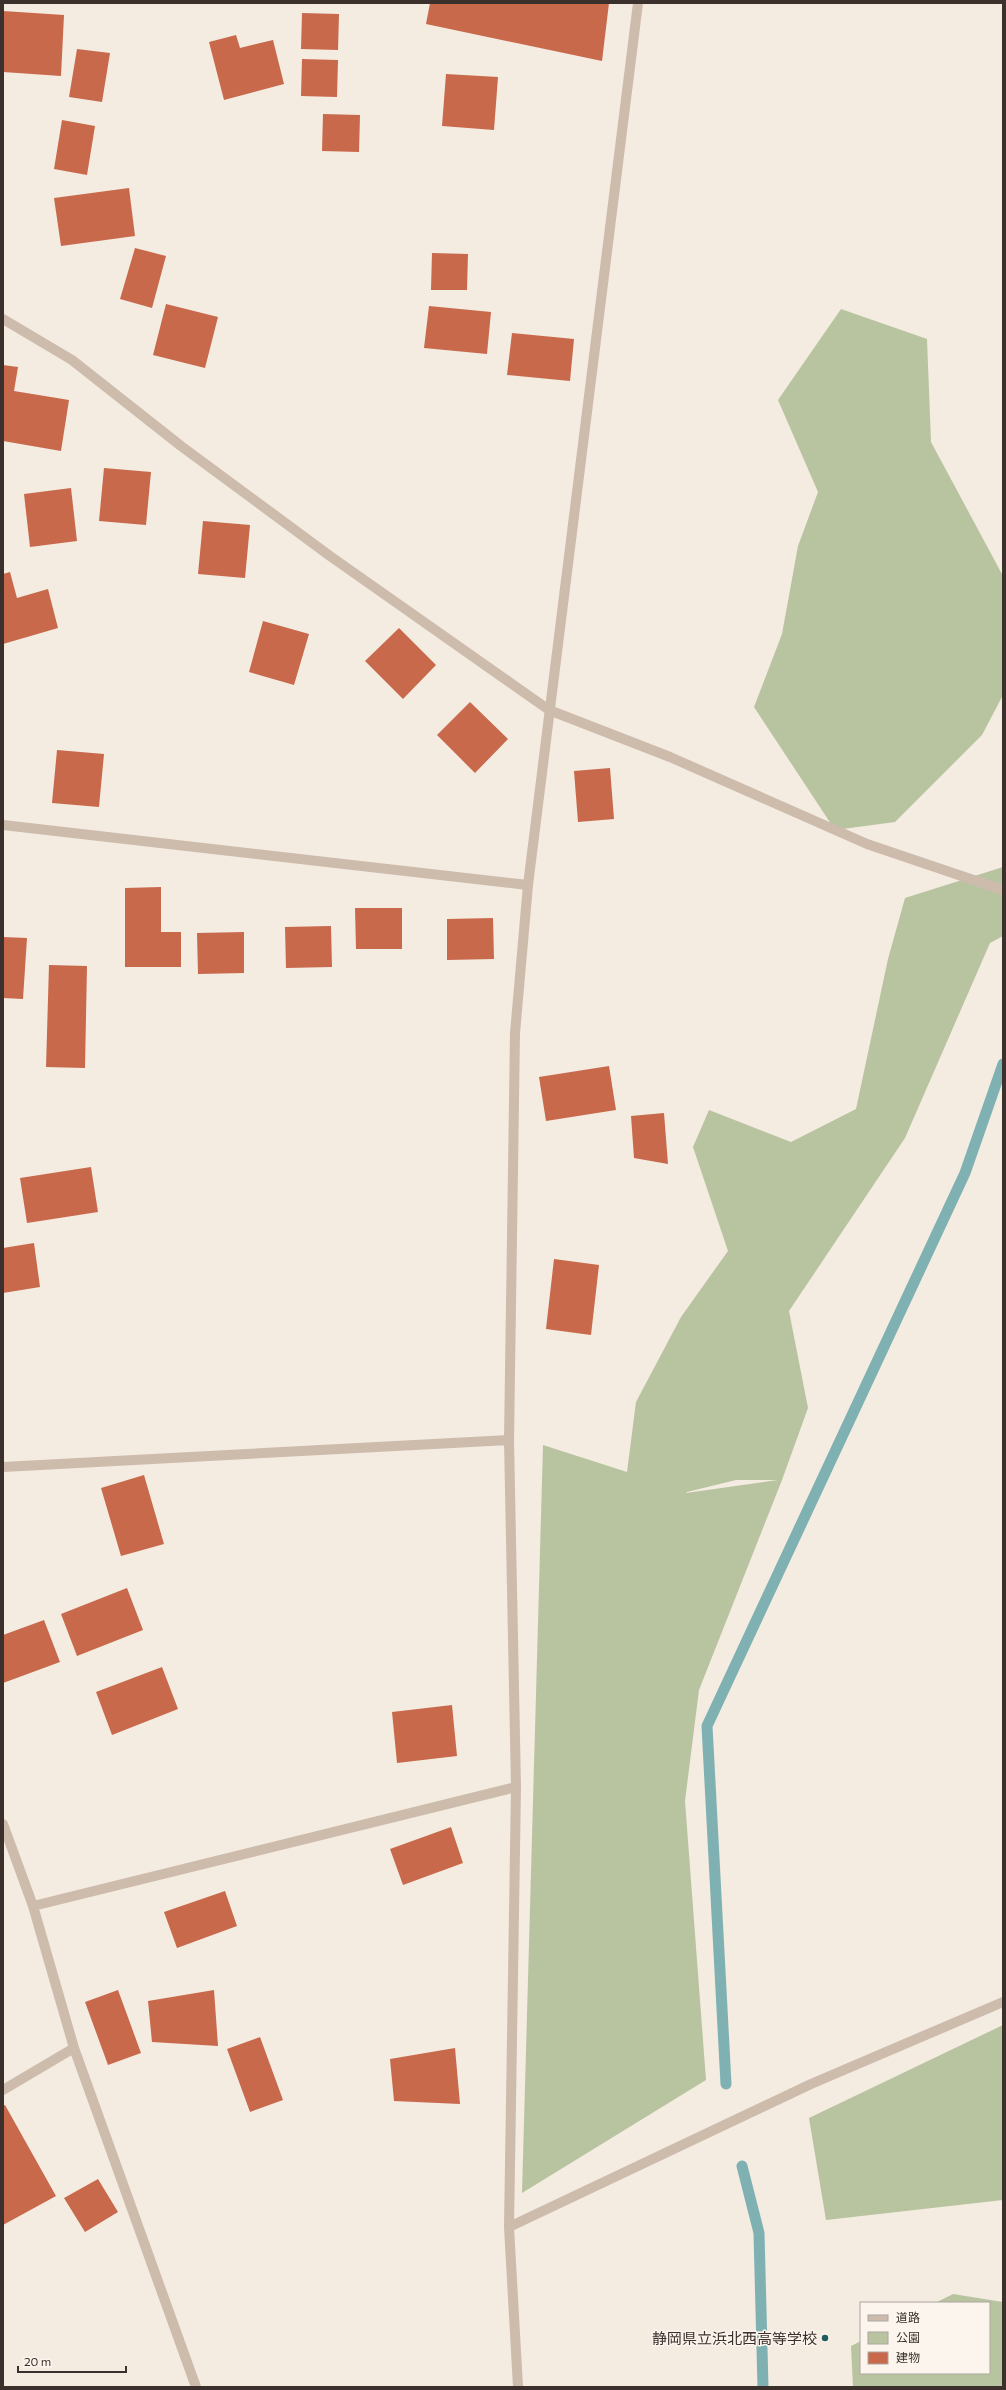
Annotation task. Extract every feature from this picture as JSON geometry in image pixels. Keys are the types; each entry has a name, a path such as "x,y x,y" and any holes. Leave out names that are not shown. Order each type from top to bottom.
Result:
{"street":[{"path":"518,2387 509,2227 516,1787 509,1440 515,1032 528,884 638,3"},
{"path":"3,318 72,360 182,446 330,556 549,710 670,757 867,844 1003,890"},
{"path":"3,825 528,884"},
{"path":"3,1468 509,1440"},
{"path":"33,1906 516,1787"},
{"path":"3,1824 33,1906 74,2048 196,2387"},
{"path":"509,2227 811,2084 1003,2002"},
{"path":"3,2090 74,2048"}],"green space":[{"path":"841,309 927,339 931,442 1003,576 1003,695 982,735 895,822 835,830 754,707 782,634 798,546 818,492 778,400"},
{"path":"1003,867 1003,936 990,943 905,1138 789,1311 808,1408 782,1480 699,1690 685,1801 706,2080 522,2193 543,1445 627,1472 636,1402 681,1317 728,1251 693,1147 709,1110 791,1142 856,1109 888,959 905,898","holes":["736,1480 778,1480 686,1493"]},
{"path":"1003,2025 1003,2200 826,2220 809,2118"},
{"path":"953,2294 1003,2302 1003,2387 853,2387 851,2346 860,2342 860,2374 990,2374 990,2302 937,2302"}],"building":[{"path":"430,3 609,3 602,61 426,24"},
{"path":"3,11 64,15 61,76 3,72"},
{"path":"302,13 339,14 338,50 301,49"},
{"path":"236,35 240,48 273,40 284,84 224,100 209,42"},
{"path":"77,49 110,53 102,102 69,97"},
{"path":"302,59 338,60 337,97 301,96"},
{"path":"446,74 498,77 494,130 442,126"},
{"path":"323,114 360,115 359,152 322,151"},
{"path":"62,120 95,126 87,175 54,169"},
{"path":"129,188 135,236 61,246 54,198"},
{"path":"135,248 166,256 152,308 120,299"},
{"path":"432,253 468,254 467,290 431,290"},
{"path":"166,304 218,317 205,368 153,355"},
{"path":"429,306 491,312 487,354 424,348"},
{"path":"512,333 574,339 570,381 507,375"},
{"path":"3,365 18,367 14,391 69,400 61,451 3,441"},
{"path":"104,468 151,472 146,525 99,521"},
{"path":"71,488 77,541 30,547 24,494"},
{"path":"203,521 250,525 245,578 198,574"},
{"path":"10,572 17,598 48,589 58,628 3,644 3,574"},
{"path":"263,621 309,634 294,685 249,672"},
{"path":"399,628 436,665 403,699 365,661"},
{"path":"470,702 508,739 475,773 437,735"},
{"path":"57,750 104,754 99,807 52,803"},
{"path":"610,768 614,819 578,822 574,771"},
{"path":"161,887 161,932 181,932 181,967 125,967 125,888"},
{"path":"355,908 402,908 402,949 356,949"},
{"path":"493,918 494,959 447,960 447,919"},
{"path":"331,926 332,967 286,968 285,927"},
{"path":"244,932 244,973 198,974 197,933"},
{"path":"3,937 27,938 23,999 3,998"},
{"path":"49,965 87,966 85,1068 46,1067"},
{"path":"609,1066 616,1110 546,1121 539,1077"},
{"path":"664,1113 668,1164 634,1158 631,1116"},
{"path":"91,1167 98,1212 27,1223 20,1178"},
{"path":"34,1243 40,1287 3,1293 3,1248"},
{"path":"554,1259 599,1265 591,1335 546,1329"},
{"path":"144,1475 164,1544 121,1556 101,1488"},
{"path":"127,1588 143,1630 77,1656 61,1614"},
{"path":"44,1620 60,1662 3,1683 3,1635"},
{"path":"162,1667 178,1709 112,1735 96,1692"},
{"path":"452,1705 457,1756 397,1763 392,1712"},
{"path":"451,1827 463,1863 403,1885 390,1849"},
{"path":"225,1891 237,1926 177,1948 164,1912"},
{"path":"118,1990 141,2053 108,2065 85,2002"},
{"path":"214,1990 218,2046 152,2042 148,2001"},
{"path":"260,2037 283,2100 250,2112 227,2049"},
{"path":"455,2048 460,2104 394,2101 390,2059"},
{"path":"5,2105 56,2196 3,2225 3,2106"},
{"path":"98,2179 118,2212 85,2232 64,2198"}],"waterway":[{"path":"726,2084 707,1726 965,1173 1003,1064"},
{"path":"742,2166 759,2233 763,2387"}],"place":[{"name":"静岡県立浜北西高等学校","path":"825,2338"}]}
